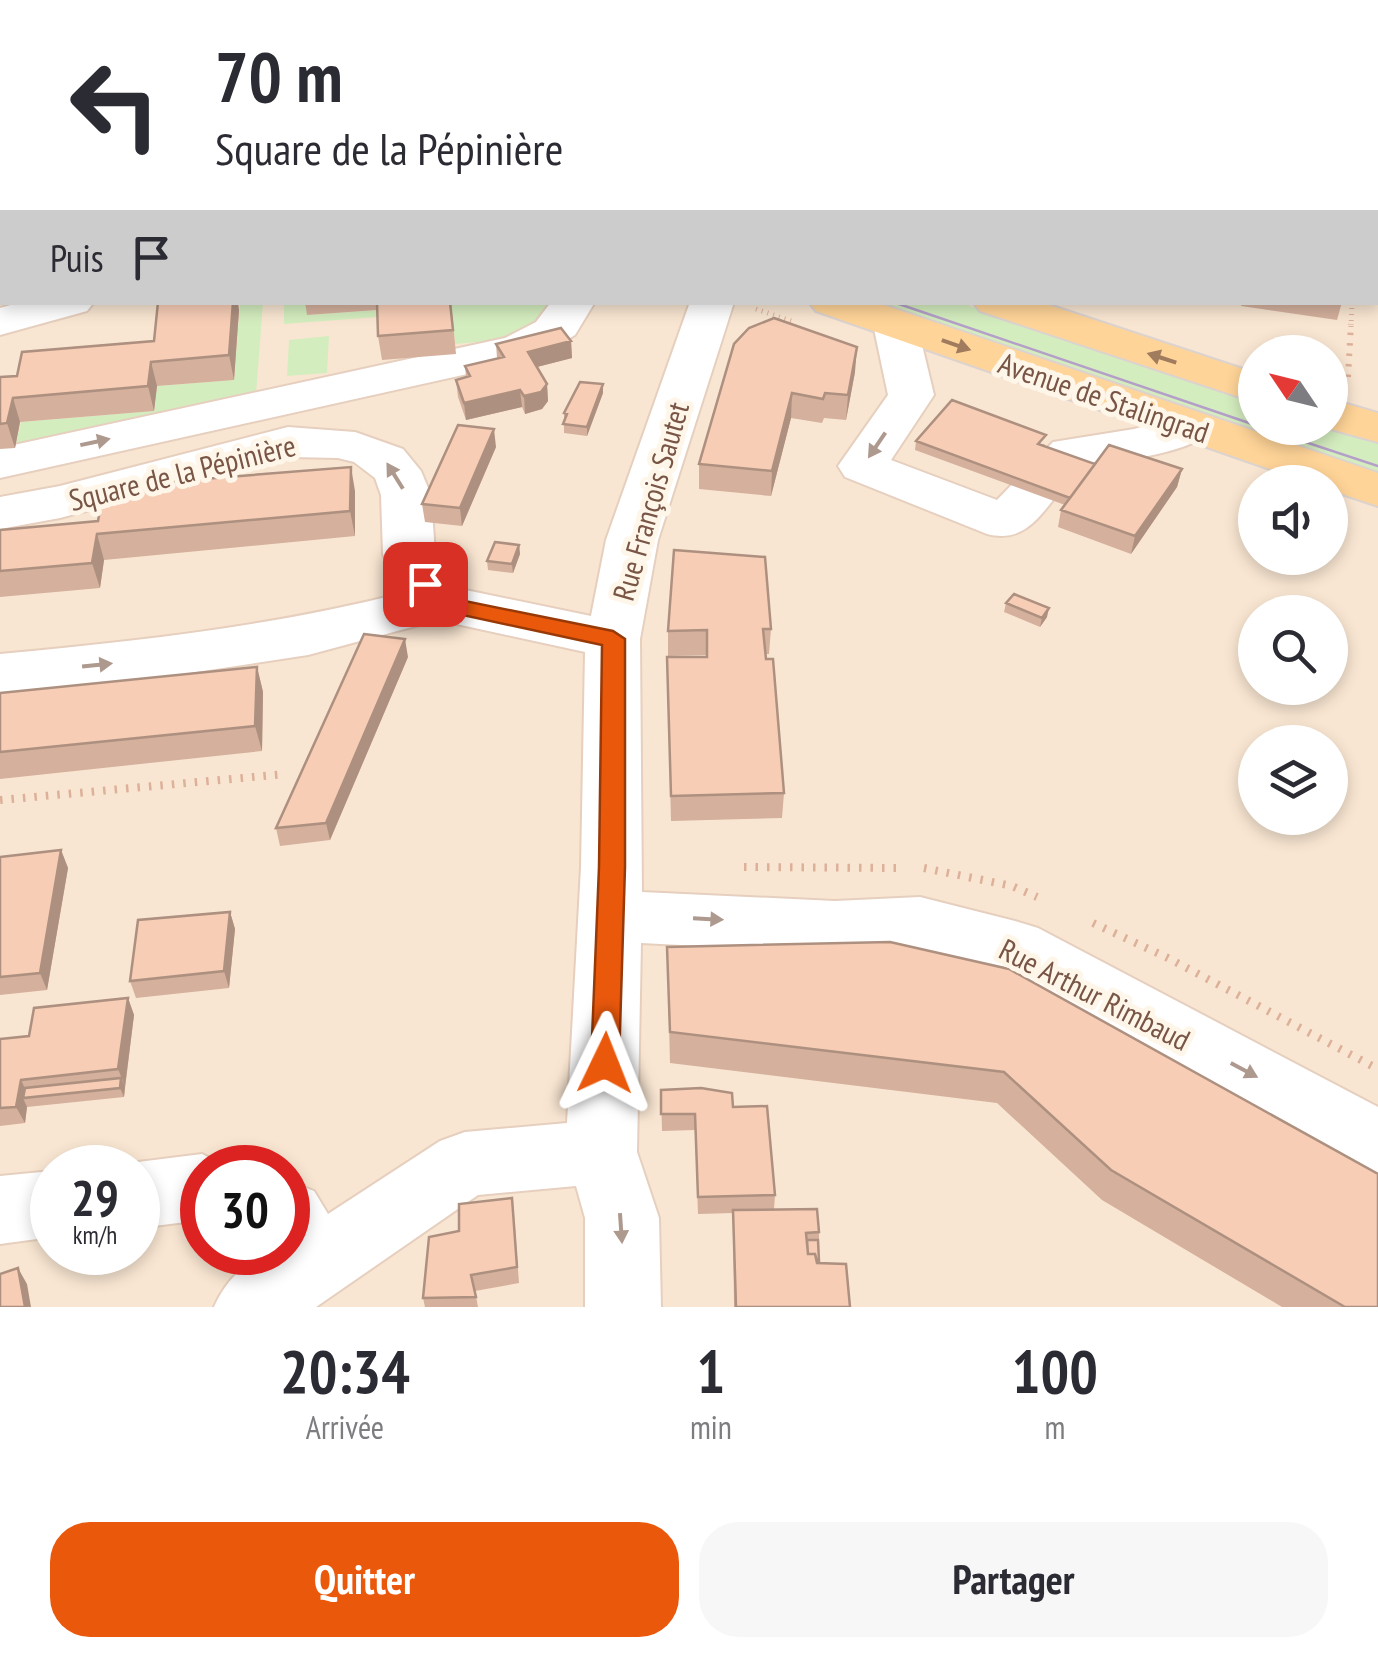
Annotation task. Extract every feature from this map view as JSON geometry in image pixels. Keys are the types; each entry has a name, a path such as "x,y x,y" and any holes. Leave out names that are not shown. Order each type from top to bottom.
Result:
{"main road":[{"name":"Avenue de Stalingrad","path":"840,305 1378,490"},
{"path":"1004,305 1238,382"}],"street":[{"path":"0,322 61,305"},
{"path":"0,462 519,349 549,334 570,313 571,305"},
{"name":"Rue François Sautet","path":"622,1307 622,1218 601,1152 610,916 613,639 632,540 711,305"},
{"path":"895,324 911,395 862,466 1005,522 1070,453 1140,442 1191,426"},
{"name":"Square de la Pépinière","path":"0,514 288,442 322,440 356,447 384,459 396,472 404,487 412,564 438,602"},
{"path":"340,626 382,586 408,543"},
{"path":"0,674 170,658 308,636 438,602 613,639"},
{"name":"Rue Arthur Rimbaud","path":"610,916 836,927 920,922 1015,947 1378,1142"},
{"path":"310,1234 465,1164 601,1152"},
{"path":"0,1210 30,1207"},
{"path":"252,1307 275,1275"}],"path":[{"path":"1352,305 1352,420"},
{"path":"0,800 286,774"}],"shaded area":[{"path":"0,305 1378,305 1378,1307 0,1307"}],"green space":[{"path":"240,305 263,305 256,395 15,447 21,422 154,411 157,386 234,380"},
{"path":"284,305 307,305 308,315 380,310 377,317 284,324"},
{"path":"451,305 556,305 521,338 455,344"},
{"path":"870,305 967,305 1238,394 1238,430"},
{"path":"329,336 327,373 287,376 289,340"},
{"path":"1348,433 1378,441 1378,477 1283,445 1348,445"}],"building":[{"path":"158,305 233,305 229,355 151,362 148,386 13,398 7,423 0,424 0,377 17,376 22,352 154,341"},
{"path":"377,305 450,305 453,330 378,336"},
{"path":"774,318 857,347 848,395 825,393 823,399 792,393 772,471 699,464 734,344 749,328"},
{"path":"561,328 571,341 528,352 547,384 541,392 524,396 520,390 464,403 456,380 470,376 465,366 504,357 496,344"},
{"path":"580,382 603,384 587,427 563,424 567,414 564,413"},
{"path":"952,400 1046,435 1038,444 1095,464 1070,498 916,441"},
{"path":"458,425 494,429 460,508 422,504"},
{"path":"1109,445 1182,469 1135,536 1061,510"},
{"path":"351,467 350,511 97,534 92,563 0,571 0,530 98,521 104,487"},
{"path":"495,542 519,545 512,564 487,561"},
{"path":"674,550 765,557 771,629 763,629 766,659 773,659 784,793 671,796 667,657 707,657 707,630 668,631"},
{"path":"1014,594 1049,608 1042,618 1006,603"},
{"path":"364,634 405,639 326,823 276,828"},
{"path":"257,667 255,726 0,752 0,693"},
{"path":"61,850 40,973 0,977 0,857"},
{"path":"230,912 224,971 130,981 138,920"},
{"path":"890,942 1009,969 1378,1174 1378,1307 1345,1307 1111,1170 1004,1072 670,1032 667,947"},
{"path":"128,998 118,1069 21,1080 16,1107 0,1108 0,1039 29,1036 34,1008"},
{"path":"121,1078 120,1088 23,1098 25,1088"},
{"path":"701,1088 732,1093 733,1107 767,1106 775,1195 698,1197 695,1114 661,1114 661,1090"},
{"path":"512,1198 517,1267 471,1275 476,1297 423,1298 429,1237 459,1231 459,1204"},
{"path":"817,1209 819,1232 806,1233 808,1254 815,1254 817,1263 846,1264 850,1307 736,1307 733,1210"},
{"path":"807,1240 818,1240 819,1261 815,1254 808,1254"},
{"path":"18,1268 25,1307 0,1307 0,1274"}],"tram line":[{"path":"902,305 1238,419"},
{"path":"1314,445 1378,466"}],"route":[{"path":"425,584 438,602 613,639 612,867 605,1063"}]}
